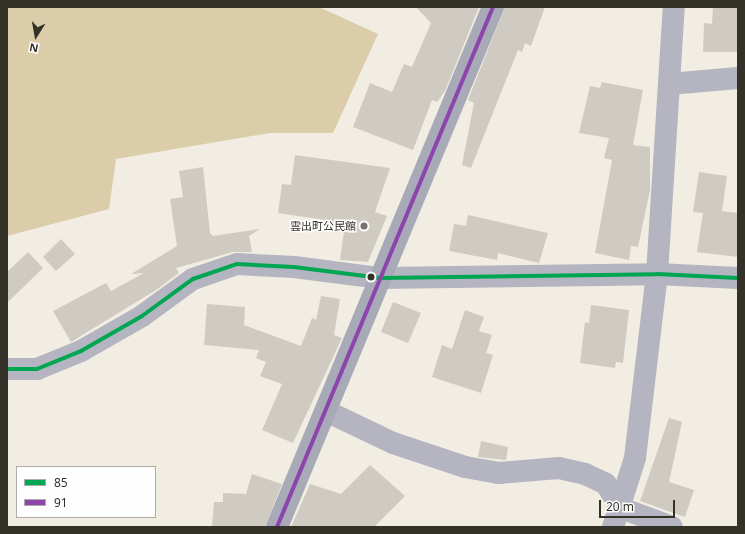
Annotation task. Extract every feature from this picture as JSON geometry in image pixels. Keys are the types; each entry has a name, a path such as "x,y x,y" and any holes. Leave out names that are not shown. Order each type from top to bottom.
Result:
{"main road":[{"path":"277,527 493,7"}],"street":[{"path":"617,517 635,458 657,274 674,7"},
{"path":"669,84 738,78"},
{"path":"7,369 37,368 81,351 142,316 193,279 237,264 294,267 380,278 657,274 738,278"},
{"path":"326,411 393,443 465,467 499,474 559,468 585,474 606,484 617,517"},
{"path":"617,517 672,527"}],"shaded area":[{"path":"7,7 319,7 378,34 333,133 270,133 116,159 109,209 7,236"}],"building":[{"path":"416,7 479,7 445,91 437,102 432,100 413,150 353,127 370,83 392,92 404,64 412,67 431,23"},
{"path":"505,7 545,7 531,46 525,43 522,52 518,50 471,168 462,165 474,103 468,100"},
{"path":"713,7 738,7 738,52 703,52 704,23 712,24"},
{"path":"602,82 643,90 633,145 650,147 650,190 638,247 631,246 629,260 595,253 612,160 604,158 609,138 579,133 590,86 600,88"},
{"path":"295,155 390,168 375,212 387,216 368,262 340,260 345,223 278,213 282,184 291,185"},
{"path":"203,167 210,233 213,236 260,229 249,236 252,252 233,252 176,268 179,273 156,290 71,342 53,311 106,283 111,291 144,273 131,274 177,246 170,199 183,197 179,171"},
{"path":"699,172 727,176 722,211 738,213 738,257 697,252 703,213 693,212"},
{"path":"468,215 548,233 539,263 498,253 497,260 449,251 454,224 466,226"},
{"path":"61,239 75,254 56,271 43,257"},
{"path":"28,252 43,268 7,303 7,272"},
{"path":"321,296 340,299 334,335 342,338 293,443 262,430 282,384 260,376 266,362 256,358 259,350 204,345 207,304 245,307 244,325 301,346 312,318 316,320"},
{"path":"393,302 421,313 408,343 381,332"},
{"path":"591,305 629,310 623,363 616,362 615,368 580,363 585,322 589,323"},
{"path":"465,310 484,317 479,331 492,335 486,353 493,355 481,393 432,377 442,345 452,349"},
{"path":"669,418 682,422 669,482 694,490 685,517 640,501"},
{"path":"481,441 508,447 506,460 478,457"},
{"path":"370,465 405,496 374,527 291,527 310,484 341,494"},
{"path":"252,474 282,484 265,527 212,527 214,502 223,502 223,493 246,494"}],"transit line":[{"name":"91","path":"277,527 493,7"},
{"name":"85","path":"7,369 37,369 81,351 142,316 193,279 237,264 294,267 380,278 657,274 738,278"}],"place":[{"name":"雲出町公民館","path":"364,226"}]}
